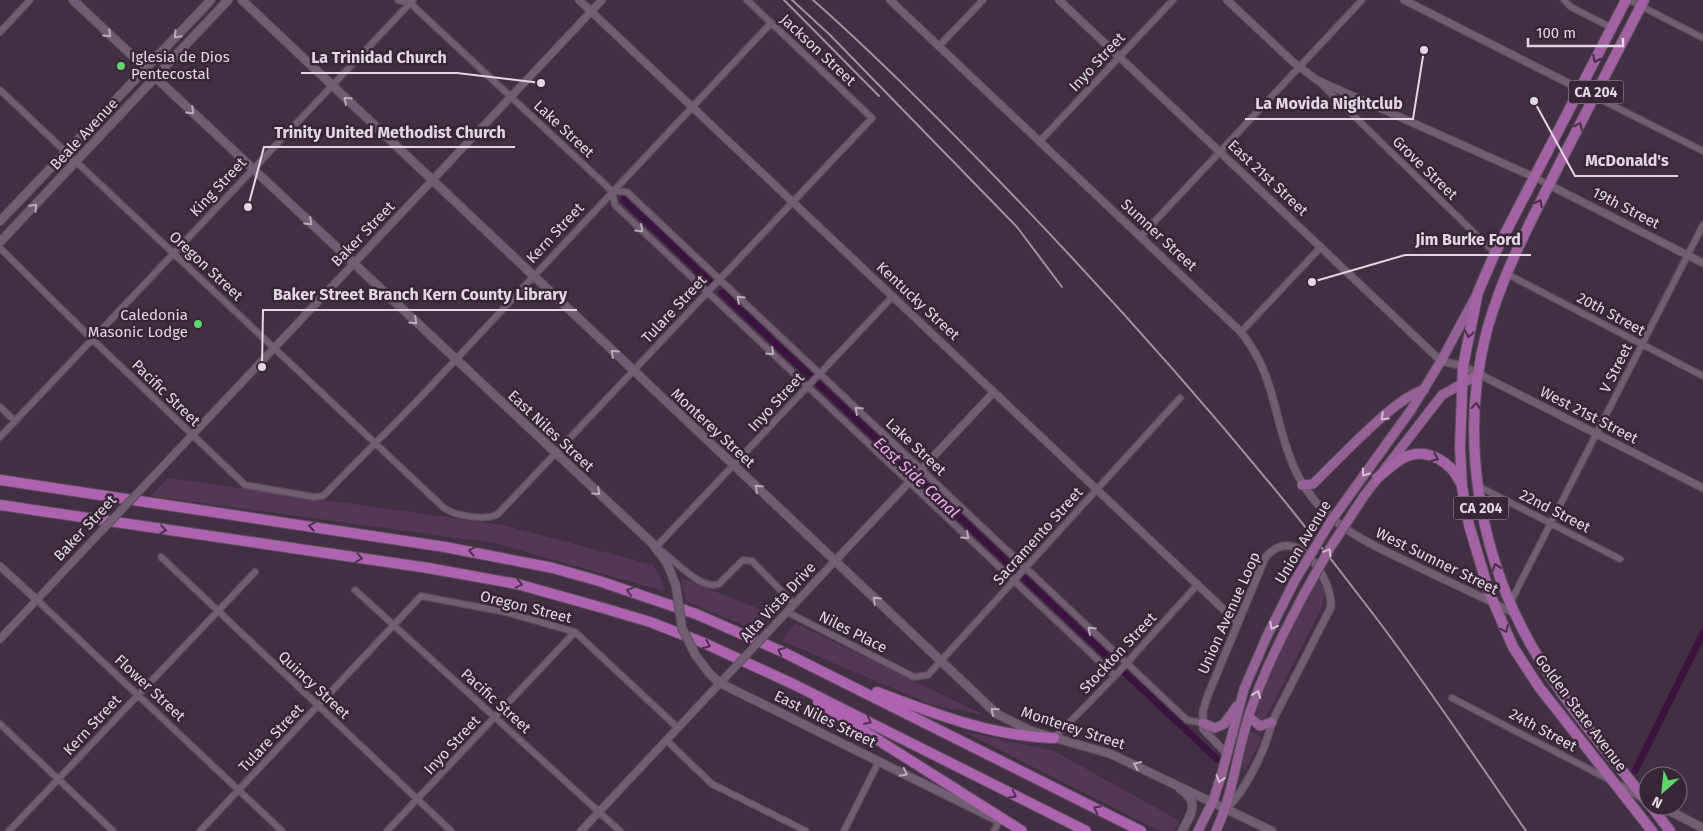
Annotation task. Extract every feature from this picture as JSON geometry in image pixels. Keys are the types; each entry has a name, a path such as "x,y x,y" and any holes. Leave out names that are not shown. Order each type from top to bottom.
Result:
{"highway":[{"name":"CA 204","path":"1536,178 1580,89 1628,0"},
{"name":"CA 204","path":"1549,185 1642,3"},
{"name":"Golden State Avenue","path":"1536,178 1495,253 1478,292 1463,366 1460,447 1462,487 1469,525 1493,603 1514,647 1539,687 1652,831"},
{"name":"Golden State Avenue","path":"1549,185 1507,274 1487,331 1478,374 1475,430 1478,486 1489,546 1510,603 1531,645 1554,682 1638,789"},
{"path":"1377,478 1405,457 1425,454 1434,456 1450,466 1462,487"},
{"path":"0,480 445,547 553,568 696,614 825,672 1141,831"},
{"path":"0,505 418,566 517,584 650,622 704,643 793,684 1086,831"},
{"path":"0,513 63,515"},
{"path":"825,672 968,726 1028,737 1054,738"},
{"path":"793,684 803,693 1020,831"},
{"name":"Golden State Avenue","path":"1659,816 1670,831"}],"main road":[{"name":"East Niles Street","path":"73,0 144,69 656,547 667,563 676,586 682,628 696,656 720,683 1020,831"},
{"name":"Beale Avenue","path":"0,222 211,0"},
{"name":"Beale Avenue","path":"0,242 228,0"},
{"name":"Monterey Street","path":"242,0 633,371 1007,721 1031,732 1111,754 1272,831"},
{"path":"247,0 254,11"},
{"name":"Union Avenue","path":"1198,831 1213,802 1241,700 1267,636 1294,582 1331,521 1424,390 1442,361 1478,292"},
{"name":"Union Avenue","path":"1216,831 1226,808 1249,717 1274,650 1330,548 1377,478 1442,395 1478,374"},
{"path":"1302,485 1313,484 1397,404 1415,392 1424,390"},
{"path":"1203,723 1215,728 1224,724 1241,700"},
{"path":"1249,717 1260,726 1272,722"},
{"path":"1164,778 1185,793 1193,804 1192,811 1182,831"},
{"name":"24th Street","path":"1616,783 1638,796"},
{"path":"1680,816 1703,828"}],"street":[{"path":"0,32 30,0"},
{"name":"Lake Street","path":"398,0 412,1 612,191 615,205 1115,676"},
{"name":"Kentucky Street","path":"579,0 1238,623"},
{"name":"Baker Street","path":"0,639 512,98 602,0"},
{"name":"Jackson Street","path":"747,0 872,118"},
{"name":"Sumner Street","path":"890,0 1241,332 1265,369 1287,450 1302,485 1324,512 1346,531"},
{"path":"939,46 983,0"},
{"name":"East 21st Street","path":"1059,0 1442,361 1463,366"},
{"name":"Inyo Street","path":"1040,141 1173,0"},
{"path":"1227,0 1299,67 1317,80 1536,178"},
{"path":"1141,236 1362,0"},
{"path":"1404,0 1703,151"},
{"path":"1564,0 1571,7 1612,28"},
{"path":"1628,0 1642,3 1703,38"},
{"name":"King Street","path":"0,437 412,1"},
{"name":"Kern Street","path":"283,492 323,496 455,360 771,23"},
{"name":"Grove Street","path":"1317,80 1495,253"},
{"name":"Oregon Street","path":"0,90 449,511 493,517"},
{"name":"Tulare Street","path":"493,517 555,454 872,118"},
{"name":"19th Street","path":"1536,178 1703,263"},
{"name":"Lake Street","path":"612,191 627,192 1126,663 1188,720 1203,723"},
{"name":"V Street","path":"1510,603 1703,225"},
{"path":"1241,332 1321,247"},
{"name":"Pacific Street","path":"0,248 92,340 245,485 283,492"},
{"name":"20th Street","path":"1507,274 1703,376"},
{"name":"Inyo Street","path":"656,547 893,296"},
{"name":"West 21st Street","path":"1463,366 1703,488"},
{"name":"Alta Vista Drive","path":"581,831 994,392"},
{"name":"Sacramento Street","path":"909,674 923,677 941,661 1180,398"},
{"path":"0,407 15,421"},
{"name":"22nd Street","path":"1478,486 1620,558"},
{"name":"West Sumner Street","path":"1346,531 1516,615"},
{"name":"Union Avenue Loop","path":"1203,723 1203,711 1208,695 1265,558 1271,550 1290,546 1301,549 1323,576 1332,596 1331,607 1272,722"},
{"path":"656,547 692,576 708,585 719,584 743,560 752,561 794,604"},
{"name":"Quincy Street","path":"161,557 451,831"},
{"name":"Flower Street","path":"0,566 282,831"},
{"name":"Kern Street","path":"9,831 254,572"},
{"name":"Stockton Street","path":"1054,738 1115,676 1198,584"},
{"name":"Pacific Street","path":"356,590 620,831"},
{"name":"Tulare Street","path":"200,831 422,596"},
{"name":"Oregon Street","path":"422,596 505,612 575,632 678,728"},
{"name":"Niles Place","path":"787,612 909,674"},
{"name":"Inyo Street","path":"388,831 575,632"},
{"name":"24th Street","path":"1452,698 1616,783"},
{"name":"Union Avenue","path":"1226,808 1237,799 1269,737 1272,722"},
{"path":"1203,723 1204,730 1227,754"},
{"path":"0,724 113,831"},
{"path":"666,740 712,784 806,831"},
{"path":"844,831 879,761"},
{"path":"994,831 998,821"}],"shaded area":[{"path":"168,478 503,525 653,565 662,580 664,591 494,543 151,496"},
{"path":"681,578 769,613 755,630 686,601"},
{"path":"1319,580 1325,594 1322,607 1265,719 1260,720 1257,717 1258,704 1271,668"},
{"path":"795,623 984,715 932,705 782,641"},
{"path":"962,731 1054,751 1180,821 1174,831 1160,831"},
{"path":"1250,731 1259,735 1261,740 1245,771 1242,767"}],"waterway":[{"name":"East Side Canal","path":"624,200 710,282"},
{"name":"East Side Canal","path":"722,293 1112,661"},
{"path":"1635,771 1703,633"},
{"name":"East Side Canal","path":"1125,673 1217,759"}],"railway":[{"path":"784,0 879,96"},
{"path":"792,0 830,35 1017,227 1062,287"},
{"path":"813,0 887,69 1006,188 1104,292 1198,398 1290,507 1377,619 1526,831"}],"place":[{"name":"La Movida Nightclub","path":"1424,50"},
{"name":"Iglesia de Dios Pentecostal","path":"121,66"},
{"name":"La Trinidad Church","path":"541,83"},
{"name":"McDonald's","path":"1534,101"},
{"name":"Trinity United Methodist Church","path":"248,207"},
{"name":"Jim Burke Ford","path":"1312,282"},
{"name":"Caledonia Masonic Lodge","path":"198,324"},
{"name":"Baker Street Branch Kern County Library","path":"262,367"}]}
